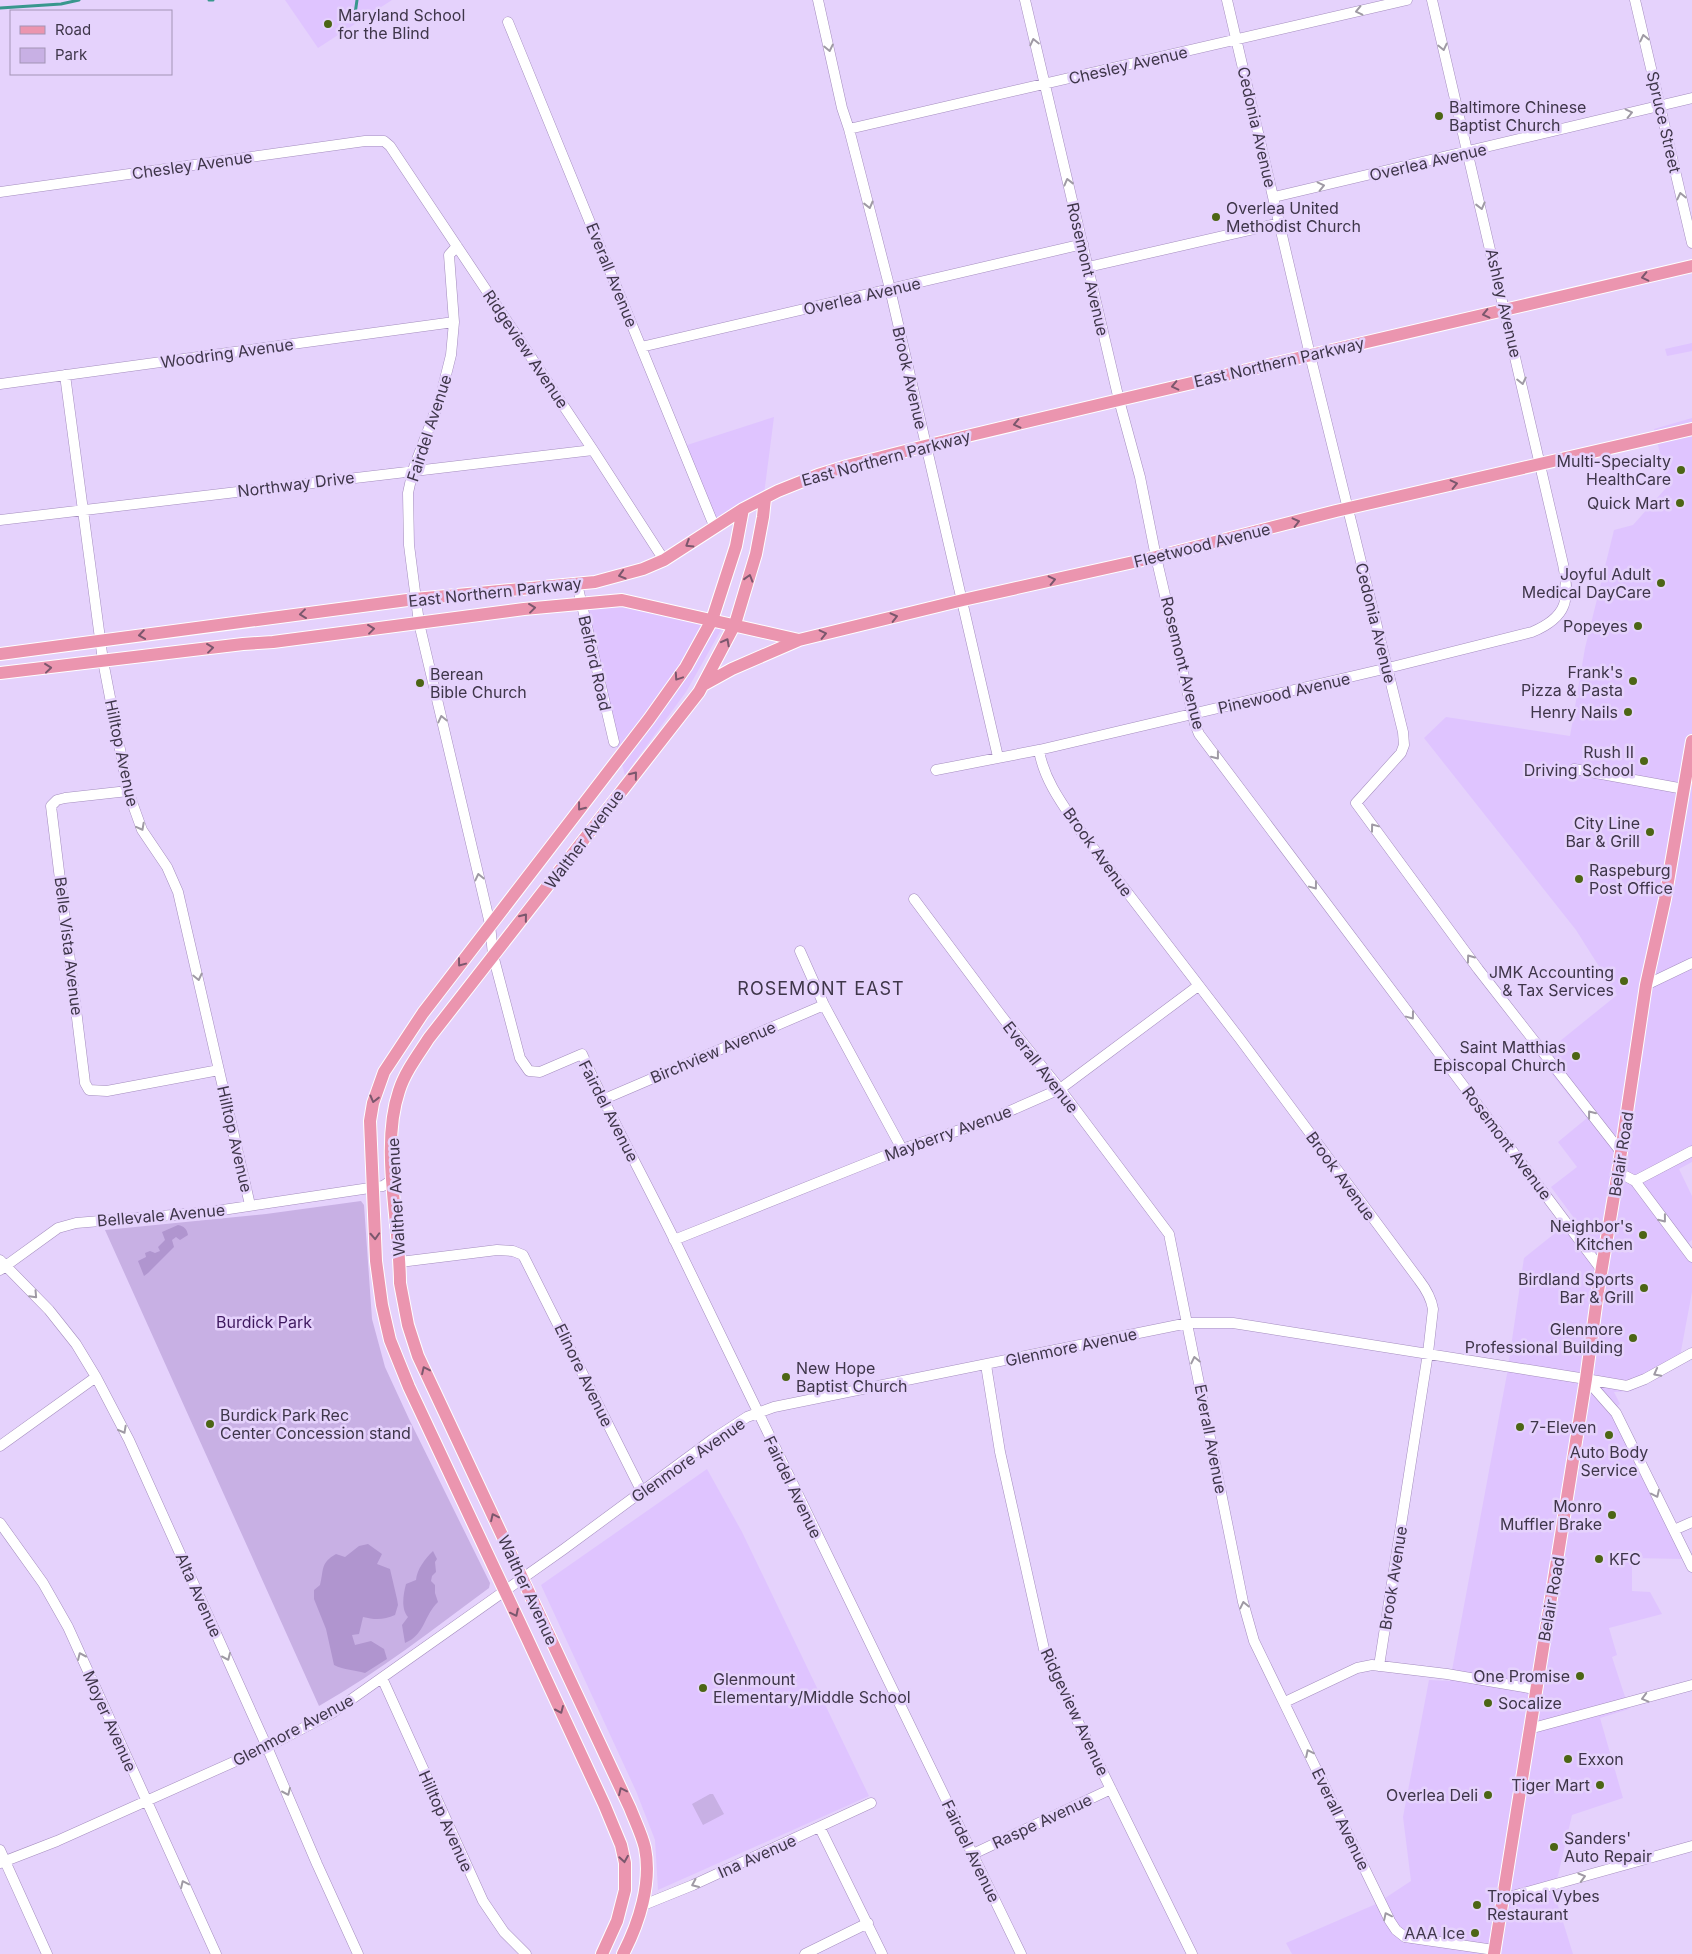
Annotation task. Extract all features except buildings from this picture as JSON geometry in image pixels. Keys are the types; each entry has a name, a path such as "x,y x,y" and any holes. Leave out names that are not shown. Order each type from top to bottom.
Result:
{"main road":[{"name":"East Northern Parkway","path":"0,654 415,599 595,582 620,576 664,560 743,509 778,491 818,475 925,446 1692,266"},
{"name":"Fleetwood Avenue","path":"712,620 799,640 963,600 1156,557 1347,509 1692,428"},
{"name":"Walther Avenue","path":"624,1954 642,1906 646,1867 645,1848 638,1828 418,1356 402,1303 392,1179 391,1140 398,1091 406,1074 429,1038 678,721 703,686 735,624 756,554 763,517 764,498"},
{"name":"Walther Avenue","path":"602,1954 619,1915 625,1890 621,1845 604,1804 409,1387 390,1340 379,1289 370,1121 377,1087 398,1048 490,924 665,697 689,661 712,620 736,546 743,509"},
{"name":"East Northern Parkway","path":"0,673 581,603 622,600 712,620"},
{"path":"251,621 252,643"},
{"path":"703,686 732,669 799,640"},
{"name":"Belair Road","path":"1494,1952 1586,1378 1601,1269 1618,1172 1646,986 1688,787 1692,741"}],"street":[{"name":"Brook Avenue","path":"818,0 842,108 890,289 998,757"},
{"name":"Rosemont Avenue","path":"1024,0 1119,400 1140,477 1156,557 1199,734 1601,1269"},
{"name":"Cedonia Avenue","path":"1227,0 1347,509 1388,668 1404,745 1397,759 1356,803 1478,969 1621,1152"},
{"name":"Chesley Avenue","path":"849,129 1407,0"},
{"name":"Ashley Avenue","path":"1432,0 1506,309 1567,581 1568,592 1564,606"},
{"name":"Spruce Street","path":"1635,0 1692,244"},
{"name":"Everall Avenue","path":"508,22 715,528"},
{"name":"Overlea Avenue","path":"1274,197 1468,153 1692,98"},
{"name":"Chesley Avenue","path":"0,192 366,141 384,141"},
{"name":"Ridgeview Avenue","path":"384,141 390,146 457,246 664,560"},
{"path":"1088,267 1280,223"},
{"name":"Overlea Avenue","path":"641,348 1083,244"},
{"name":"Fairdel Avenue","path":"457,246 449,254 454,322 451,354 444,389 413,470 408,493 408,526 419,623 490,924 493,955 520,1058 529,1071 540,1072 582,1054 602,1100 674,1240 1021,1954"},
{"name":"Woodring Avenue","path":"0,384 454,322"},
{"name":"Hilltop Avenue","path":"66,375 100,641 128,791 140,826 170,872 178,892 250,1205"},
{"name":"Northway Drive","path":"0,520 593,450"},
{"name":"Belford Road","path":"577,584 614,742"},
{"name":"Pinewood Avenue","path":"936,770 1039,750 1532,632 1548,624 1564,606"},
{"name":"Brook Avenue","path":"1039,750 1042,767 1084,836 1314,1138 1428,1292 1433,1309 1428,1353 1379,1666"},
{"path":"1574,769 1688,787"},
{"name":"Belle Vista Avenue","path":"128,791 65,798 54,803 50,811 85,1083 89,1090 98,1092 131,1088 220,1070"},
{"name":"Everall Avenue","path":"914,899 1169,1234 1248,1623 1264,1664 1285,1702 1390,1921 1396,1930 1405,1937 1494,1952"},
{"path":"800,951 824,1005 902,1149"},
{"path":"1646,986 1692,963"},
{"name":"Mayberry Avenue","path":"674,1240 902,1149 987,1121 1060,1089 1198,986"},
{"name":"Birchview Avenue","path":"602,1100 824,1005"},
{"path":"1634,1181 1692,1151"},
{"path":"1618,1172 1634,1181 1692,1257"},
{"name":"Bellevale Avenue","path":"2,1265 58,1228 76,1222 208,1212 383,1186 392,1179"},
{"name":"Elinore Avenue","path":"400,1262 497,1250 520,1253 526,1258 642,1492"},
{"name":"Alta Avenue","path":"2,1265 49,1310 76,1344 96,1377 152,1490 358,1954"},
{"name":"Glenmore Avenue","path":"2,1862 57,1841 267,1747 332,1713 642,1492 713,1439 747,1417 757,1413 793,1403 1188,1323 1233,1323 1586,1378 1619,1386 1635,1384 1692,1353"},
{"name":"Ridgeview Avenue","path":"986,1365 998,1442 1044,1649 1192,1954"},
{"path":"0,1446 96,1377"},
{"path":"1586,1378 1616,1413 1692,1567"},
{"path":"1609,1404 1611,1396 1619,1386"},
{"path":"1674,1530 1692,1522"},
{"name":"Moyer Avenue","path":"0,1523 43,1583 68,1627 216,1954"},
{"path":"1285,1702 1357,1668 1372,1665 1447,1674 1535,1689"},
{"name":"Hilltop Avenue","path":"382,1678 483,1901 504,1932 526,1954"},
{"path":"1529,1729 1692,1685"},
{"name":"Raspe Avenue","path":"973,1854 1111,1789"},
{"name":"Ina Avenue","path":"642,1906 820,1828 871,1803"},
{"path":"820,1828 882,1954"},
{"path":"1502,1899 1692,1846"},
{"path":"0,1850 2,1862 47,1954"},
{"path":"805,1954 868,1924"}],"shaded area":[{"name":"Maryland School for the Blind","path":"285,0 392,0 318,48"},
{"path":"1692,343 1692,351 1667,356 1665,349"},
{"path":"774,417 763,502 715,528 681,447"},
{"path":"1692,418 1692,1162 1679,1169 1692,1196 1692,1240 1688,1243 1692,1248 1692,1292 1678,1367 1631,1391 1614,1392 1620,1404 1611,1410 1683,1559 1632,1558 1632,1591 1650,1592 1662,1614 1609,1628 1617,1655 1612,1657 1629,1709 1600,1718 1623,1798 1572,1815 1554,1893 1573,1954 1292,1954 1286,1943 1376,1904 1411,1881 1403,1817 1429,1680 1450,1681 1507,1374 1524,1258 1574,1218 1551,1187 1577,1167 1558,1142 1587,1118 1539,1058 1617,995 1576,930 1424,738 1446,717 1570,736 1585,648 1614,530 1633,525 1666,488 1667,481 1654,429"},
{"path":"628,603 725,623 686,692 625,775 614,737 583,604"},
{"path":"178,1225 185,1228 188,1235 180,1240 176,1237 172,1240 174,1247 144,1276 138,1261 146,1257 145,1253 160,1251 158,1247 165,1240 162,1232"},
{"name":"Glenmount Elementary/Middle School","path":"707,1469 742,1532 869,1796 658,1890 655,1840 636,1791 541,1585"},
{"path":"368,1544 382,1554 377,1564 390,1569 398,1605 395,1615 391,1617 372,1619 363,1617 359,1634 352,1635 355,1645 371,1641 384,1649 387,1659 365,1673 334,1665 326,1629 314,1599 314,1590 320,1585 325,1564 331,1557 336,1554 345,1557 359,1546"},
{"path":"433,1551 437,1559 435,1562 436,1572 432,1576 431,1581 435,1585 438,1602 433,1607 417,1635 405,1643 402,1625 408,1617 403,1597 406,1584 416,1580 422,1564"}],"green space":[{"name":"Burdick Park","path":"361,1201 364,1205 372,1319 385,1367 490,1583 489,1588 406,1650 319,1706 105,1230 266,1214"},
{"path":"713,1794 724,1814 703,1825 692,1804"}],"waterway":[{"path":"0,8 61,4 79,0"},
{"path":"355,14 357,0"}],"place":[{"name":"Maryland School for the Blind","path":"328,24"},
{"name":"Baltimore Chinese Baptist Church","path":"1439,116"},
{"name":"Overlea United Methodist Church","path":"1216,217"},
{"name":"Multi-Specialty HealthCare","path":"1681,470"},
{"name":"Quick Mart","path":"1680,503"},
{"name":"Joyful Adult Medical DayCare","path":"1661,583"},
{"name":"Popeyes","path":"1638,626"},
{"name":"Frank's Pizza & Pasta","path":"1633,681"},
{"name":"Berean Bible Church","path":"420,683"},
{"name":"Henry Nails","path":"1628,712"},
{"name":"Rush II Driving School","path":"1644,761"},
{"name":"City Line Bar & Grill","path":"1650,832"},
{"name":"Raspeburg Post Office","path":"1579,879"},
{"name":"JMK Accounting & Tax Services","path":"1624,981"},
{"name":"Saint Matthias Episcopal Church","path":"1576,1056"},
{"name":"Neighbor's Kitchen","path":"1643,1235"},
{"name":"Birdland Sports Bar & Grill","path":"1644,1288"},
{"name":"Glenmore Professional Building","path":"1633,1338"},
{"name":"New Hope Baptist Church","path":"786,1377"},
{"name":"Burdick Park Rec Center Concession stand","path":"210,1424"},
{"name":"7-Eleven","path":"1520,1427"},
{"name":"Auto Body Service","path":"1609,1435"},
{"name":"Monro Muffler Brake","path":"1612,1515"},
{"name":"KFC","path":"1599,1559"},
{"name":"One Promise","path":"1580,1676"},
{"name":"Glenmount Elementary/Middle School","path":"703,1688"},
{"name":"Socalize","path":"1488,1703"},
{"name":"Exxon","path":"1568,1759"},
{"name":"Tiger Mart","path":"1600,1785"},
{"name":"Overlea Deli","path":"1488,1795"},
{"name":"Sanders' Auto Repair","path":"1554,1847"},
{"name":"Tropical Vybes Restaurant","path":"1477,1905"},
{"name":"AAA Ice","path":"1475,1933"}],"district":[{"name":"ROSEMONT EAST","path":"821,988"}]}
